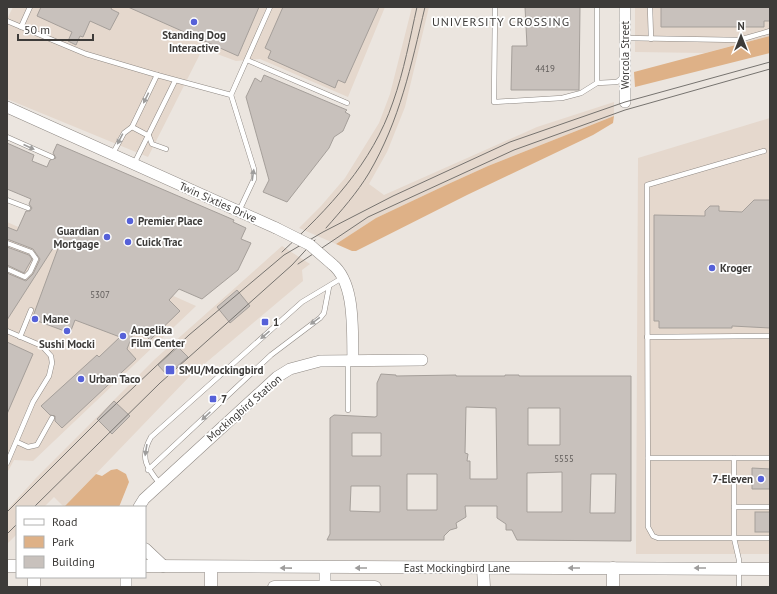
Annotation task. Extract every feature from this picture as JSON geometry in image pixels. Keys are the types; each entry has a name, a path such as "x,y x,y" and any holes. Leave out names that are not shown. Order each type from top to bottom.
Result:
{"main road":[{"path":"146,550 164,566"},
{"name":"East Mockingbird Lane","path":"146,566 770,569"},
{"path":"211,567 211,587"},
{"path":"483,568 484,587"},
{"path":"613,568 614,587"},
{"path":"274,587 375,587"}],"street":[{"name":"Worcola Street","path":"625,7 625,102"},
{"name":"Twin Sixties Drive","path":"7,107 239,211 310,245 332,264 343,278 349,295 352,315 350,360"},
{"name":"Mockingbird Station","path":"140,506 144,499 277,377 304,364 320,361 422,360"},
{"path":"325,568 325,587"}],"lane":[{"path":"21,27 30,7"},
{"path":"239,211 254,179 254,169 231,95 270,7"},
{"path":"495,7 494,102 562,98 581,93 597,83 616,82 625,76"},
{"path":"597,7 597,83"},
{"path":"650,7 651,39"},
{"path":"7,21 86,54 175,81 231,95"},
{"path":"625,38 739,40 770,31"},
{"path":"247,60 347,103"},
{"path":"112,155 124,133 132,127 157,75"},
{"path":"134,164 175,81"},
{"path":"132,127 148,136 152,144 166,149"},
{"path":"7,137 52,157"},
{"path":"764,151 647,185 648,527 653,536 658,538 770,538"},
{"path":"7,200 28,208"},
{"path":"7,242 31,252 36,259 30,272 25,277 7,269"},
{"path":"160,484 148,470 145,454 150,437 302,302 316,292 329,287 343,278"},
{"path":"148,470 271,355 320,318 324,312 329,287"},
{"path":"20,336 31,310"},
{"path":"7,331 47,350 52,363 49,376 33,402 7,463"},
{"path":"647,337 770,336"},
{"path":"348,410 350,360"},
{"path":"17,442 28,447 37,445 52,418"},
{"path":"648,458 770,458"},
{"path":"734,458 734,538 739,560 739,587"},
{"path":"734,507 770,507"}],"shaded area":[{"path":"13,7 385,7 348,97 260,59 236,61 201,48 199,56 148,157 7,99 7,19"},
{"path":"412,7 429,7 405,107 387,152 369,184 384,195 537,127 614,102 614,116 488,166 446,185 376,218 336,244 299,228 321,206 345,178 379,123 390,94"},
{"path":"635,7 770,7 770,36 705,53 635,52"},
{"path":"770,118 770,554 636,554 638,158"},
{"path":"7,222 196,306 33,461 14,460 7,473"},
{"name":"SMU/Mockingbird","path":"282,246 310,264 302,270 303,281 189,377 65,506 63,506 54,497 45,506 16,506 16,535 7,544 7,510 36,478 155,359"}],"green space":[{"path":"770,36 770,53 635,87 634,72"},
{"path":"614,116 613,123 593,135 467,195 356,251 352,251 336,244 376,218 446,185 488,166"},
{"path":"117,469 126,474 129,482 119,506 65,506 96,474 102,476 111,470"}],"building":[{"path":"41,7 112,7 111,9 119,13 110,30 90,21 83,37 80,36 76,45 68,41 72,32 37,16"},
{"path":"128,7 259,7 238,56"},
{"path":"283,7 379,7 345,83 338,80 335,88 268,58 271,51 265,48"},
{"path":"525,7 580,7 579,90 511,90 512,46 527,46"},
{"path":"661,7 770,7 770,21 764,21 764,27 661,27"},
{"path":"264,75 347,110 345,112 350,115 343,131 334,137 329,148 287,202 263,192 269,180 246,97 255,78 261,82"},
{"path":"7,143 34,155 32,161 47,167 50,160 56,158 53,153 57,144 234,220 233,222 246,228 241,239 251,243 238,270 202,299 179,289 169,300 180,311 150,340 136,326 127,349 136,359 62,428 55,421 55,416 50,415 41,406 97,355 99,357 120,337 75,320 70,333 32,319 60,243 57,242 7,320 7,273 26,281 33,274 40,259 33,249 7,239 7,227 17,231 26,211 30,211 32,208 29,204 31,199 7,189"},
{"name":"Kroger","path":"754,200 770,200 770,328 732,326 732,328 659,328 659,321 654,321 654,215 705,216 705,211 710,206 719,206 719,211 742,212"},
{"path":"7,247 29,255 32,259 24,273 7,265"},
{"path":"237,290 250,306 230,323 217,307"},
{"path":"7,342 33,354 7,414"},
{"path":"178,347 188,357 167,375 158,365"},
{"path":"381,374 396,376 631,376 631,541 517,540 512,530 506,530 506,524 497,518 497,506 465,506 466,517 456,523 457,528 450,530 444,536 444,540 327,540 330,534 330,418 334,415 377,416 377,383","holes":["466,407 496,408 497,479 470,479 470,461 467,461 468,454 465,453","528,408 560,408 560,445 528,445","352,433 381,433 381,456 352,456","562,472 562,512 527,512 527,473","407,474 437,474 437,510 407,510","591,474 616,474 615,513 590,513","351,486 380,486 380,512 350,511"]},
{"path":"114,401 130,416 112,434 97,419"},
{"name":"7-Eleven","path":"752,468 770,469 770,489 752,489"},
{"name":"7-Eleven","path":"755,512 770,512 770,532 755,532"}],"tram line":[{"path":"282,252 332,202 361,165 373,145 384,124 397,90 417,7"},
{"path":"326,228 349,202 369,173 389,133 397,113 415,50 425,7"},
{"path":"7,512 100,419 189,335 284,255 323,232 393,196 510,142 625,102 770,62"},
{"path":"298,264 368,217 514,150 625,110 770,69"},
{"path":"35,506 160,383 292,265 315,240"},
{"path":"7,534 16,525"}],"place":[{"name":"Standing Dog Interactive","path":"194,22"},
{"name":"Premier Place","path":"130,221"},
{"name":"Guardian Mortgage","path":"107,237"},
{"name":"Cuick Trac","path":"128,242"},
{"name":"Kroger","path":"712,268"},
{"name":"Mane","path":"35,319"},
{"name":"1","path":"265,322"},
{"name":"Sushi Mocki","path":"67,331"},
{"name":"Angelika Film Center","path":"123,336"},
{"name":"SMU/Mockingbird","path":"170,370"},
{"name":"Urban Taco","path":"81,379"},
{"name":"7","path":"213,399"},
{"name":"7-Eleven","path":"761,479"}],"district":[{"name":"UNIVERSITY CROSSING","path":"501,21"}]}
